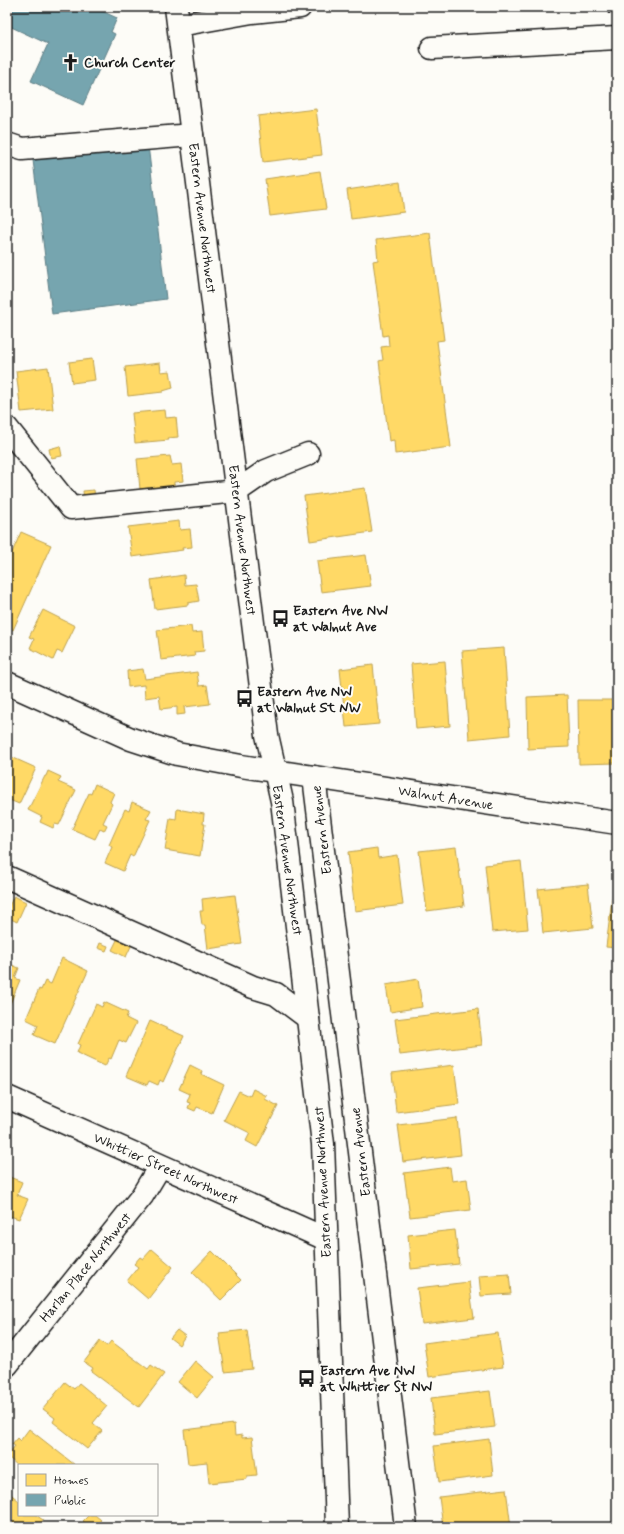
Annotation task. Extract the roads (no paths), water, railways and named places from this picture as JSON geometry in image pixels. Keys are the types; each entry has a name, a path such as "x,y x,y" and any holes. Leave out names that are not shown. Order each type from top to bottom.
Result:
{"street":[{"path":"178,16 300,7"},
{"name":"Eastern Avenue Northwest","path":"178,16 266,735 282,801 323,1144 337,1527"},
{"path":"432,48 617,38"},
{"path":"7,144 22,149 192,135"},
{"path":"7,428 71,508 237,491 266,471 308,454"},
{"name":"Walnut Avenue","path":"7,683 146,744 177,754 275,771 617,823"},
{"name":"Eastern Avenue","path":"314,777 406,1527"},
{"path":"7,877 253,987 276,994 308,1018"},
{"name":"Whittier Street Northwest","path":"7,1097 326,1239"},
{"name":"Harlan Place Northwest","path":"7,1364 142,1196 160,1166"}],"place":[{"name":"Church Center","path":"71,62"},
{"name":"Eastern Ave NW at Walnut Ave","path":"280,618"},
{"name":"Eastern Ave NW at Walnut St NW","path":"244,699"},
{"name":"Eastern Ave NW at Whittier St NW","path":"307,1378"}]}
